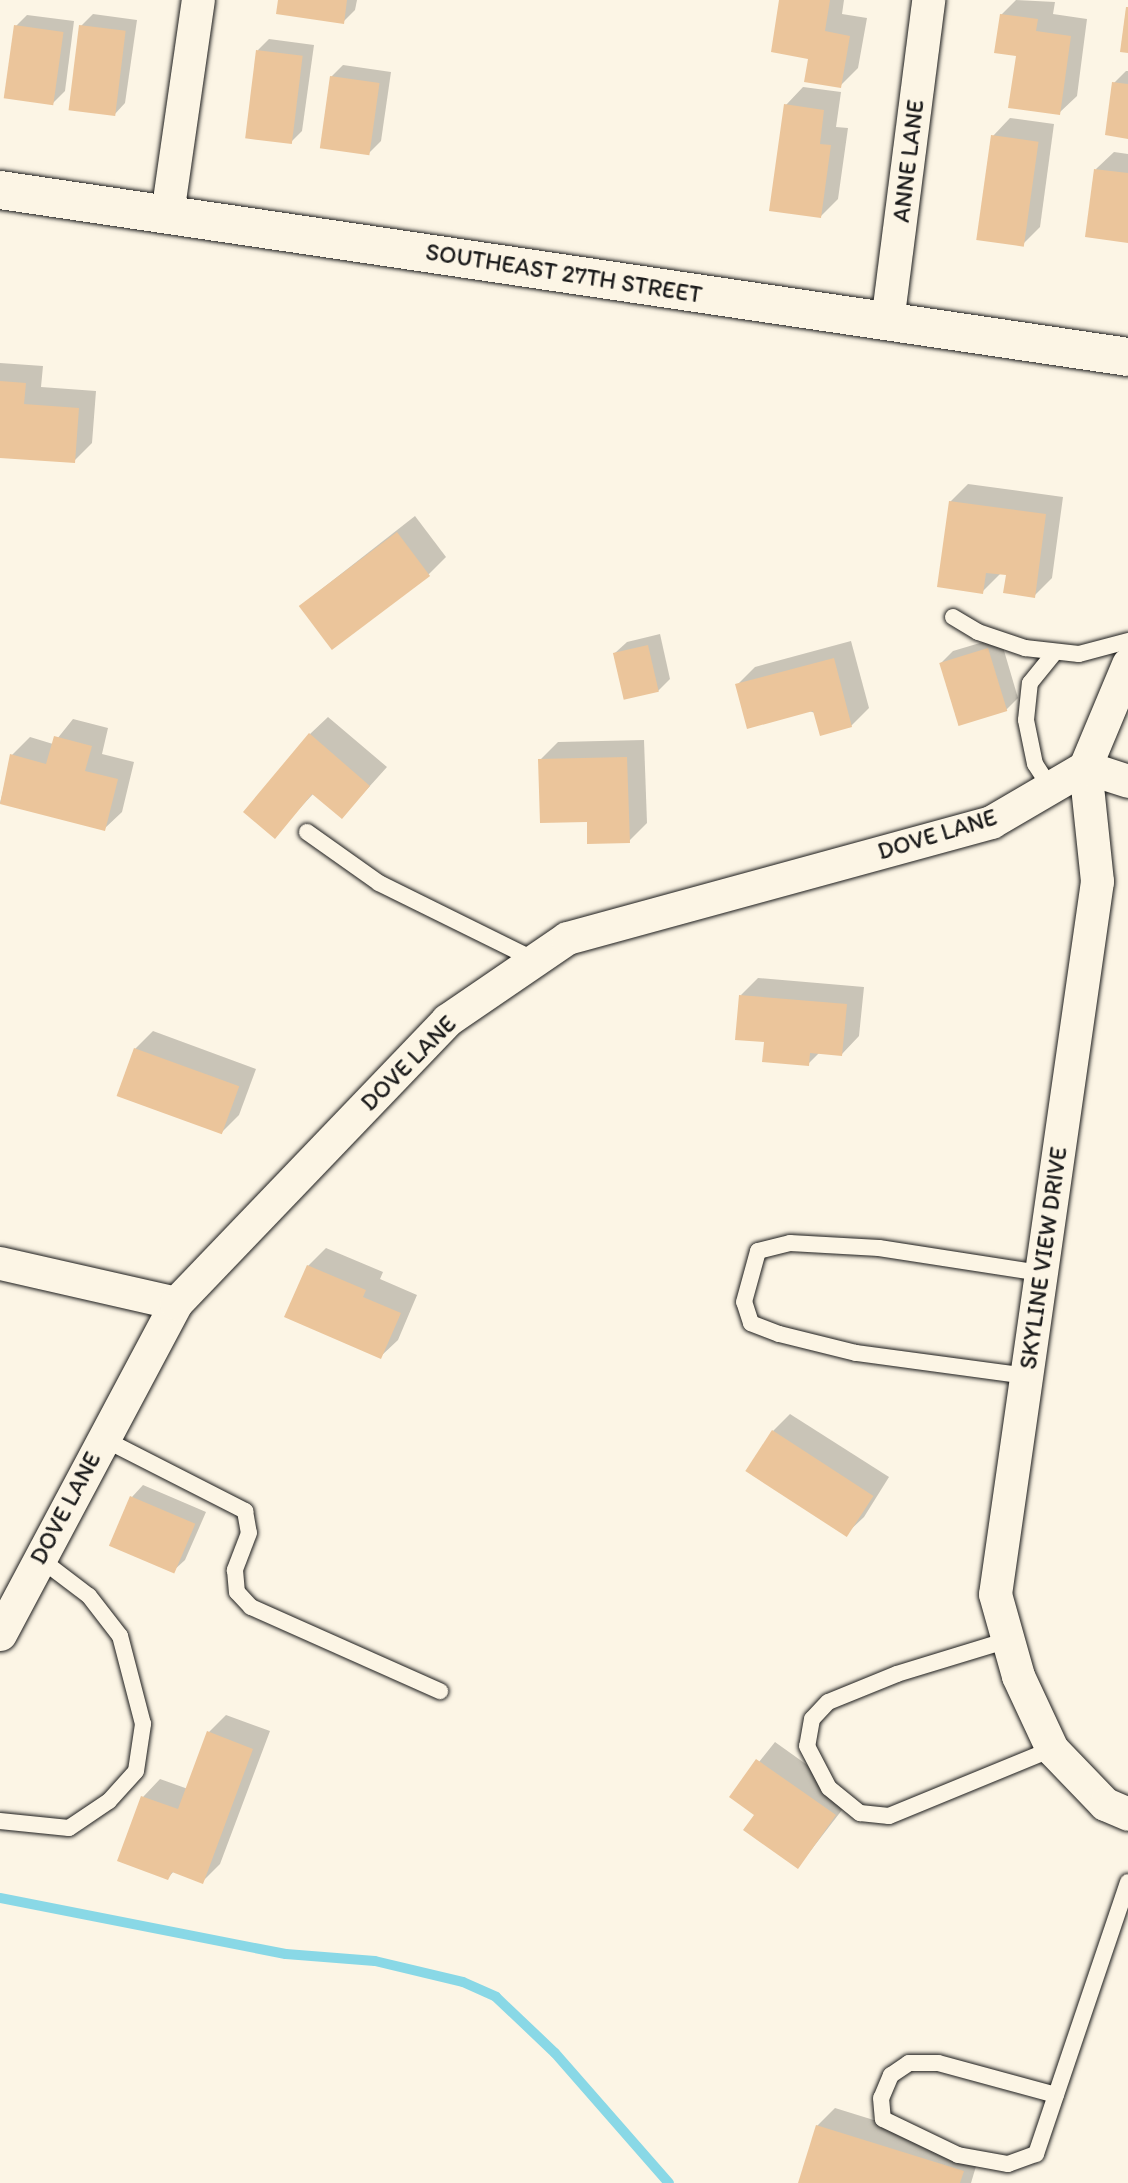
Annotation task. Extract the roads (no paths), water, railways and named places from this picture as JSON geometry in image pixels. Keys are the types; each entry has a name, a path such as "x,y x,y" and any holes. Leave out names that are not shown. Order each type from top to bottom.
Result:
{"main road":[{"name":"SOUTHEAST 27TH STREET","path":"0,190 1128,357"}],"street":[{"path":"166,214 198,0"},
{"name":"ANNE LANE","path":"887,322 928,0"},
{"name":"SKYLINE VIEW DRIVE","path":"1128,664 1085,767 1097,881 995,1594 1018,1676 1052,1749 1105,1804 1128,1814"},
{"path":"1085,767 1128,781"},
{"name":"DOVE LANE","path":"0,1634 176,1303 447,1020 568,938 991,821 1085,767"},
{"path":"0,1263 176,1303"}],"lane":[{"path":"953,617 978,632 1025,649 1079,654 1128,641"},
{"path":"1050,787 1035,764 1026,720 1030,683 1055,652"},
{"path":"307,832 379,883 535,960"},
{"path":"1027,1376 856,1353 779,1334 751,1323 744,1302 758,1251 790,1242 879,1248 1041,1273"},
{"path":"102,1438 245,1511 249,1533 235,1570 237,1592 251,1607 440,1691"},
{"path":"0,1821 69,1828 109,1801 136,1771 143,1724 120,1636 89,1596 39,1558"},
{"path":"1008,1640 897,1674 828,1702 812,1719 807,1746 829,1788 860,1813 889,1816 1052,1749"},
{"path":"1056,2095 938,2063 909,2063 891,2074 881,2098 883,2119 958,2155 1008,2164 1036,2154 1056,2095 1128,1882"}],"waterway":[{"path":"0,1898 286,1954 375,1961 463,1982 496,1997 555,2053 669,2183"}]}
